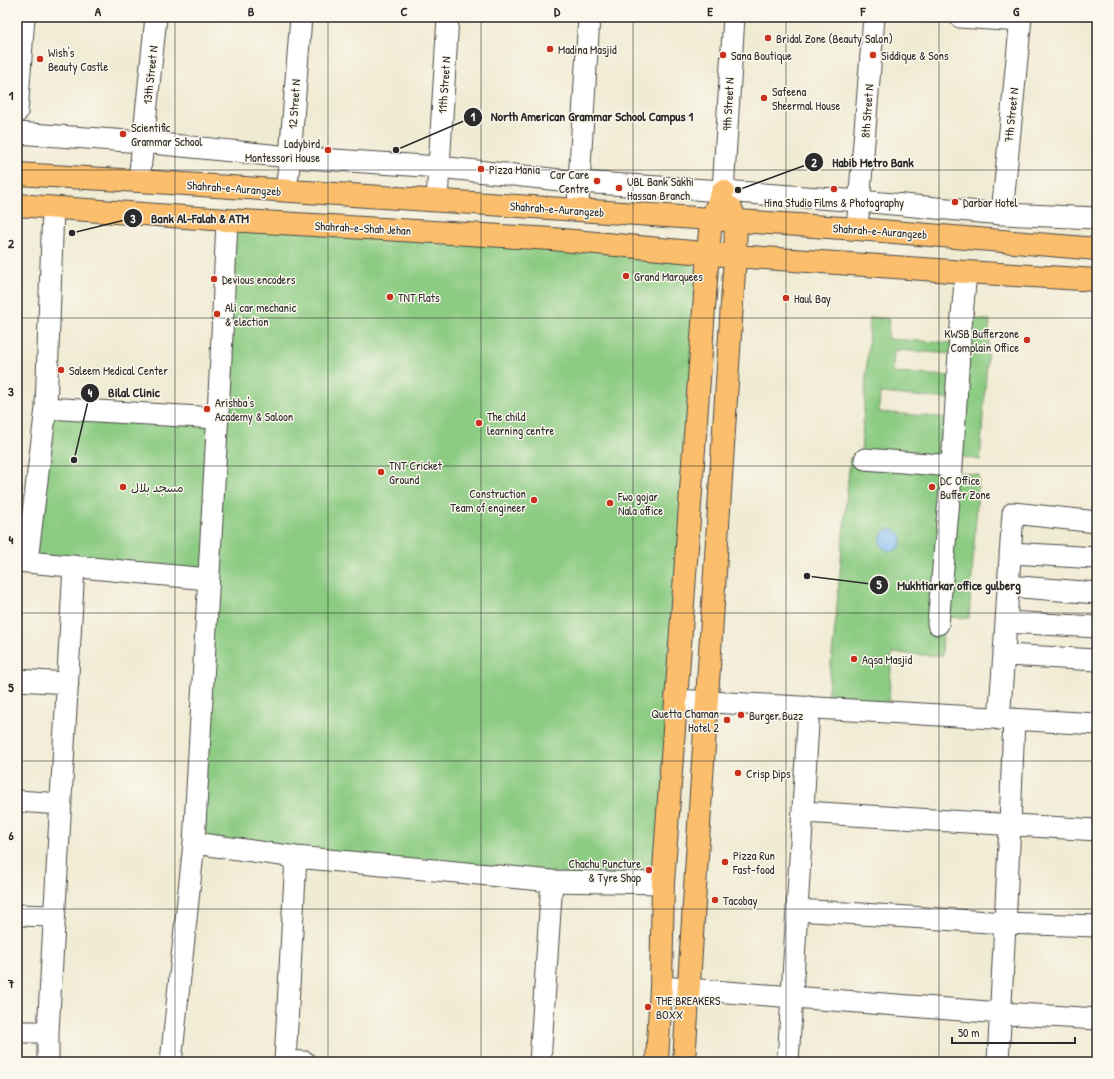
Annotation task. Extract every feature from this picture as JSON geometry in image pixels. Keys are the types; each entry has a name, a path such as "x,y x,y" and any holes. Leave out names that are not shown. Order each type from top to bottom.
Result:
{"main road":[{"name":"Shahrah-e-Aurangzeb","path":"17,174 437,200 857,229 1097,249"},
{"path":"657,1062 661,988 663,883 708,253 711,220 723,191"},
{"path":"684,1062 735,256 736,221 723,191"},
{"name":"Shahrah-e-Shah Jehan","path":"17,205 227,220 552,238 708,253"},
{"path":"708,253 1097,280"}],"street":[{"path":"17,112 24,17"},
{"name":"13th Street N","path":"139,181 156,17"},
{"name":"12 Street N","path":"286,191 290,157 300,17"},
{"name":"11th Street N","path":"437,200 448,17"},
{"path":"578,210 588,17"},
{"name":"9th Street N","path":"723,191 734,17"},
{"name":"8th Street N","path":"857,229 874,17"},
{"path":"960,17 1020,19"},
{"name":"7th Street N","path":"1002,214 1020,19"},
{"path":"17,133 142,142 290,157 439,167 579,182 860,201 1002,214 1097,218"},
{"path":"53,208 46,408 22,561 208,579"},
{"path":"171,1062 194,843 227,220"},
{"path":"938,624 952,466 960,337 966,272"},
{"path":"46,408 217,418"},
{"path":"865,459 952,466"},
{"path":"998,1062 1010,825 1005,655 1007,586 1013,513 1097,522"},
{"path":"1010,553 1097,558"},
{"path":"48,1062 48,1032 54,916 74,566"},
{"path":"1007,586 1097,593"},
{"path":"1006,622 1097,627"},
{"path":"1005,655 1097,660"},
{"path":"17,680 68,683"},
{"path":"676,700 1097,724"},
{"path":"788,1062 804,812 809,707"},
{"path":"17,801 61,804"},
{"path":"804,812 1097,830"},
{"path":"194,843 296,857 552,881 663,883"},
{"path":"292,1062 296,857"},
{"path":"540,1062 552,881"},
{"path":"797,910 1005,923 1097,926"},
{"path":"17,915 54,916"},
{"path":"661,988 1097,1019"},
{"path":"17,1032 48,1032"}],"green space":[{"path":"230,216 708,252 668,883 186,847 207,579 26,563 46,408 218,418"},
{"path":"870,317 889,319 888,339 955,343 954,354 894,350 893,373 952,376 951,399 880,393 879,412 950,418 948,460 861,453"},
{"path":"965,318 990,320 980,460 959,456"},
{"path":"850,458 979,475 969,618 943,617 942,656 892,653 888,712 826,708"}],"water":[{"path":"891,529 895,530 901,536 901,544 895,550 891,551 887,550 881,544 880,540 881,536 887,530"}],"place":[{"name":"Bridal Zone (Beauty Salon)","path":"768,38"},
{"name":"Madina Masjid","path":"550,49"},
{"name":"Sana Boutique","path":"723,55"},
{"name":"Siddique & Sons","path":"873,55"},
{"name":"Wish's Beauty Castle","path":"40,59"},
{"name":"Safeena Sheermal House","path":"764,98"},
{"name":"Scientific Grammar School","path":"123,134"},
{"name":"Ladybird Montessori House","path":"328,150"},
{"name":"North American Grammar School Campus 1","path":"396,150"},
{"name":"Pizza Mania","path":"481,169"},
{"name":"Car Care Centre","path":"597,181"},
{"name":"UBL Bank Sakhi Hassan Branch","path":"619,188"},
{"name":"Hina Studio Films & Photography","path":"834,189"},
{"name":"Habib Metro Bank","path":"738,190"},
{"name":"Darbar Hotel","path":"955,202"},
{"name":"Bank Al-Falah & ATM","path":"72,233"},
{"name":"Grand Marquees","path":"626,276"},
{"name":"Devious encoders","path":"214,279"},
{"name":"TNT Flats","path":"390,297"},
{"name":"Haul Bay","path":"786,298"},
{"name":"Ali car mechanic & election","path":"217,314"},
{"name":"KWSB Bufferzone Complain Office","path":"1027,340"},
{"name":"Saleem Medical Center","path":"61,370"},
{"name":"Arishba's Academy & Saloon","path":"207,409"},
{"name":"The child learning centre","path":"479,423"},
{"name":"Bilal Clinic","path":"74,460"},
{"name":"TNT Cricket Ground","path":"381,472"},
{"name":"مسجد بلال","path":"123,487"},
{"name":"DC Office Buffer Zone","path":"932,487"},
{"name":"Construction Team of engineer","path":"534,500"},
{"name":"Fwo gojar Nala office","path":"610,503"},
{"name":"Mukhtiarkar office gulberg","path":"807,576"},
{"name":"Aqsa Masjid","path":"854,659"},
{"name":"Burger Buzz","path":"741,715"},
{"name":"Quetta Chaman Hotel 2","path":"727,720"},
{"name":"Crisp Dips","path":"738,773"},
{"name":"Pizza Run Fast-food","path":"725,862"},
{"name":"Chachu Puncture & Tyre Shop","path":"649,870"},
{"name":"Tacobay","path":"715,900"},
{"name":"THE BREAKERS BOXX","path":"648,1007"}]}
